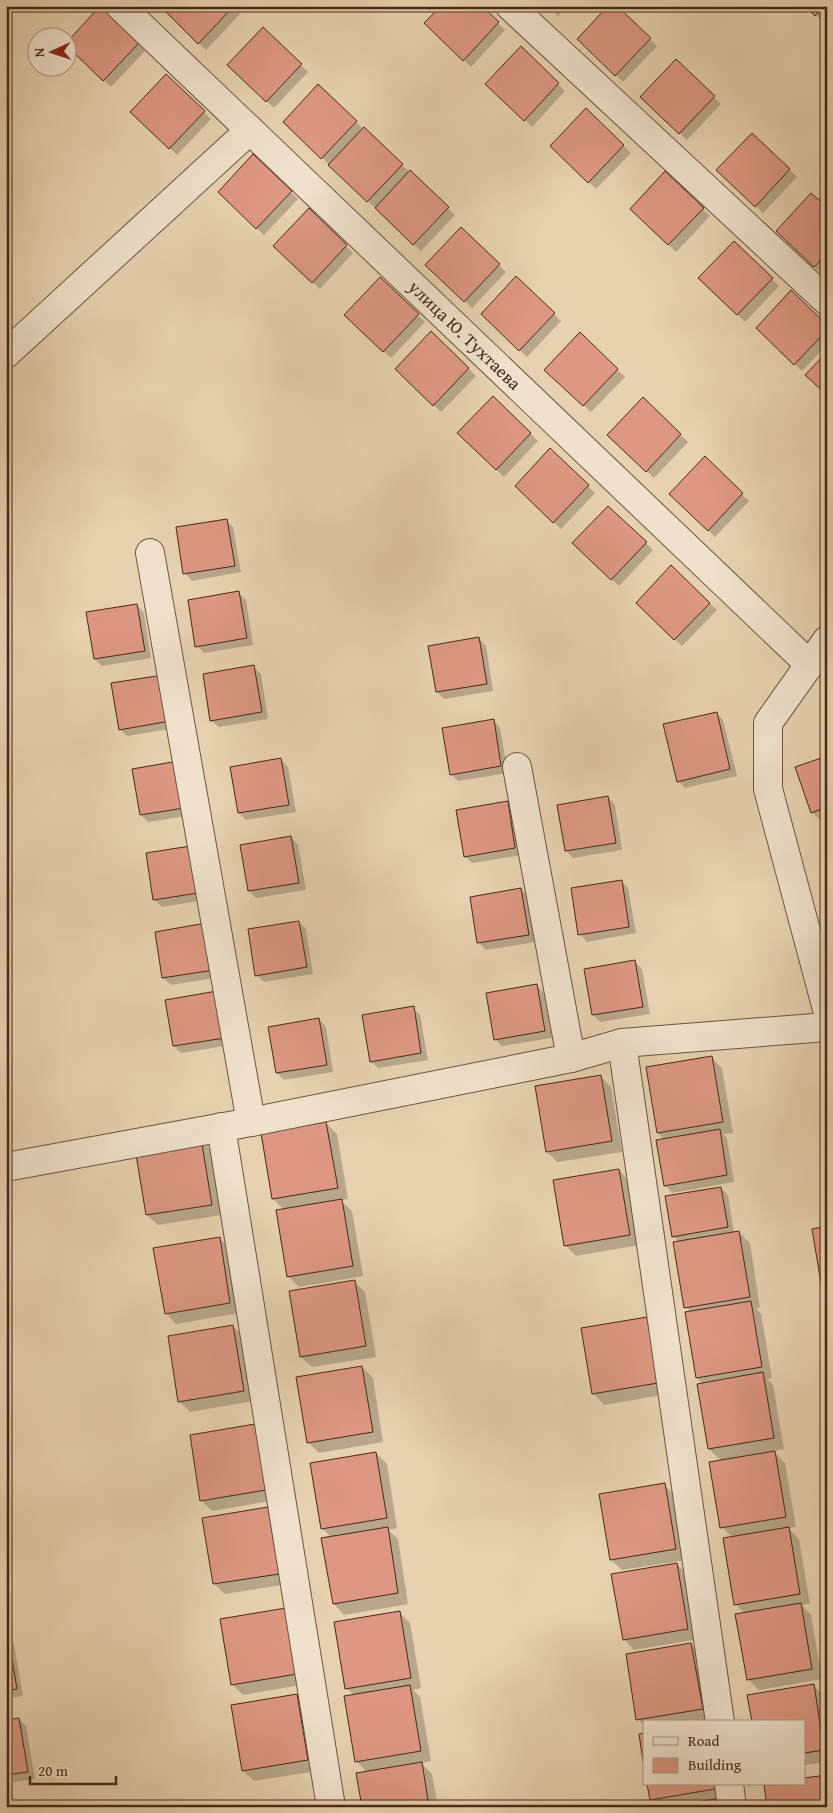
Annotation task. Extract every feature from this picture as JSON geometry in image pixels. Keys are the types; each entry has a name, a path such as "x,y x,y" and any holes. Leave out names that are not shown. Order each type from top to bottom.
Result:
{"street":[{"name":"улица Ю. Тухтаева","path":"120,6 810,665"},
{"path":"510,6 827,301"},
{"path":"6,354 250,130"},
{"path":"150,553 250,1122"},
{"path":"827,640 768,723 768,789 827,1009"},
{"path":"517,767 571,1058"},
{"path":"6,1167 250,1122 571,1058 622,1043 827,1027"},
{"path":"622,1043 720,1720"},
{"path":"221,1127 331,1807"},
{"path":"729,1786 732,1807"}],"building":[{"path":"100,6 139,43 103,81 78,57 78,30"},
{"path":"160,6 234,6 198,44"},
{"path":"441,6 482,6 499,22 463,61 424,23"},
{"path":"608,6 617,6 651,38 615,76 577,39"},
{"path":"805,6 824,6 815,16"},
{"path":"263,27 302,64 266,102 227,65"},
{"path":"521,46 559,83 524,121 485,84"},
{"path":"676,59 715,96 679,134 640,97"},
{"path":"166,74 205,111 169,149 130,112"},
{"path":"318,84 357,121 321,159 283,122"},
{"path":"586,108 624,145 588,183 550,146"},
{"path":"364,127 403,164 367,202 328,165"},
{"path":"752,133 790,169 755,207 716,170"},
{"path":"253,154 292,191 256,229 218,192"},
{"path":"410,170 449,207 413,245 375,208"},
{"path":"665,171 704,208 668,245 630,209"},
{"path":"811,193 827,207 827,254 814,267 776,231"},
{"path":"309,208 347,245 312,283 273,246"},
{"path":"461,227 500,264 464,302 425,265"},
{"path":"734,241 773,278 737,315 698,278"},
{"path":"516,276 555,313 519,351 481,314"},
{"path":"380,277 419,314 383,352 344,315"},
{"path":"791,290 827,325 827,330 794,365 756,328"},
{"path":"431,331 469,368 433,406 395,369"},
{"path":"580,332 618,369 583,406 544,370"},
{"path":"827,352 827,395 805,375"},
{"path":"493,396 531,433 496,470 457,433"},
{"path":"643,397 681,434 646,472 607,435"},
{"path":"550,448 589,485 553,523 515,486"},
{"path":"705,456 743,493 708,531 669,494"},
{"path":"608,506 647,542 611,580 572,543"},
{"path":"227,519 235,566 183,574 176,527"},
{"path":"671,565 710,603 674,640 636,603"},
{"path":"239,591 247,638 195,647 188,600"},
{"path":"137,604 145,651 94,659 86,612"},
{"path":"479,637 487,684 436,692 428,646"},
{"path":"254,665 262,712 210,721 203,674"},
{"path":"163,675 170,721 119,730 111,683"},
{"path":"717,712 730,769 677,782 663,724"},
{"path":"494,719 501,766 450,775 442,728"},
{"path":"827,756 827,807 811,813 795,767"},
{"path":"281,758 289,805 238,813 230,767"},
{"path":"184,760 191,807 140,815 132,769"},
{"path":"608,796 616,843 565,851 557,805"},
{"path":"508,801 515,848 464,857 456,810"},
{"path":"291,836 299,883 248,891 240,845"},
{"path":"197,845 205,892 153,900 146,853"},
{"path":"622,880 629,927 578,935 571,888"},
{"path":"521,888 529,935 477,943 470,897"},
{"path":"299,921 307,967 255,976 248,929"},
{"path":"206,923 214,970 162,978 155,932"},
{"path":"635,960 643,1007 592,1015 584,969"},
{"path":"537,984 545,1031 494,1040 486,993"},
{"path":"217,991 225,1038 173,1046 165,1000"},
{"path":"414,1006 421,1053 370,1062 362,1015"},
{"path":"319,1018 327,1065 276,1073 268,1027"},
{"path":"712,1056 723,1122 657,1133 646,1067"},
{"path":"601,1075 612,1141 546,1152 535,1086"},
{"path":"326,1122 338,1188 272,1199 261,1133"},
{"path":"720,1129 727,1175 664,1186 656,1140"},
{"path":"201,1138 212,1205 146,1215 135,1149"},
{"path":"619,1169 630,1235 564,1246 553,1180"},
{"path":"721,1187 728,1227 672,1237 665,1196"},
{"path":"342,1199 353,1266 287,1277 276,1210"},
{"path":"827,1226 827,1294 823,1295 812,1229"},
{"path":"739,1231 750,1297 684,1308 673,1242"},
{"path":"220,1237 230,1303 165,1314 153,1248"},
{"path":"355,1280 366,1346 300,1357 289,1291"},
{"path":"751,1301 762,1367 696,1378 685,1312"},
{"path":"647,1317 658,1383 592,1394 581,1328"},
{"path":"233,1325 244,1391 178,1402 168,1336"},
{"path":"362,1366 373,1432 307,1443 296,1377"},
{"path":"763,1372 774,1438 708,1449 697,1384"},
{"path":"255,1424 266,1490 200,1501 190,1435"},
{"path":"775,1451 786,1517 720,1528 709,1462"},
{"path":"376,1452 387,1518 321,1529 310,1463"},
{"path":"665,1483 676,1549 610,1560 599,1494"},
{"path":"268,1507 279,1574 213,1584 202,1518"},
{"path":"388,1527 398,1593 333,1604 321,1538"},
{"path":"789,1527 800,1594 734,1605 723,1538"},
{"path":"677,1563 688,1629 623,1640 611,1574"},
{"path":"801,1603 812,1669 747,1680 735,1614"},
{"path":"286,1608 297,1674 231,1685 220,1619"},
{"path":"400,1611 411,1678 345,1689 334,1622"},
{"path":"6,1635 8,1635 17,1689 6,1691"},
{"path":"691,1643 703,1709 636,1720 626,1654"},
{"path":"814,1684 824,1750 806,1753 806,1720 752,1720 747,1695"},
{"path":"410,1685 421,1751 355,1762 344,1696"},
{"path":"297,1694 308,1760 242,1771 231,1705"},
{"path":"19,1718 28,1772 6,1775 6,1720"},
{"path":"643,1733 643,1761 639,1734"},
{"path":"422,1762 429,1807 362,1807 356,1773"},
{"path":"827,1775 827,1807 767,1807 764,1786 806,1786 806,1778"},
{"path":"647,1786 715,1786 715,1789 650,1800"},
{"path":"720,1798 721,1807 670,1807"}]}
